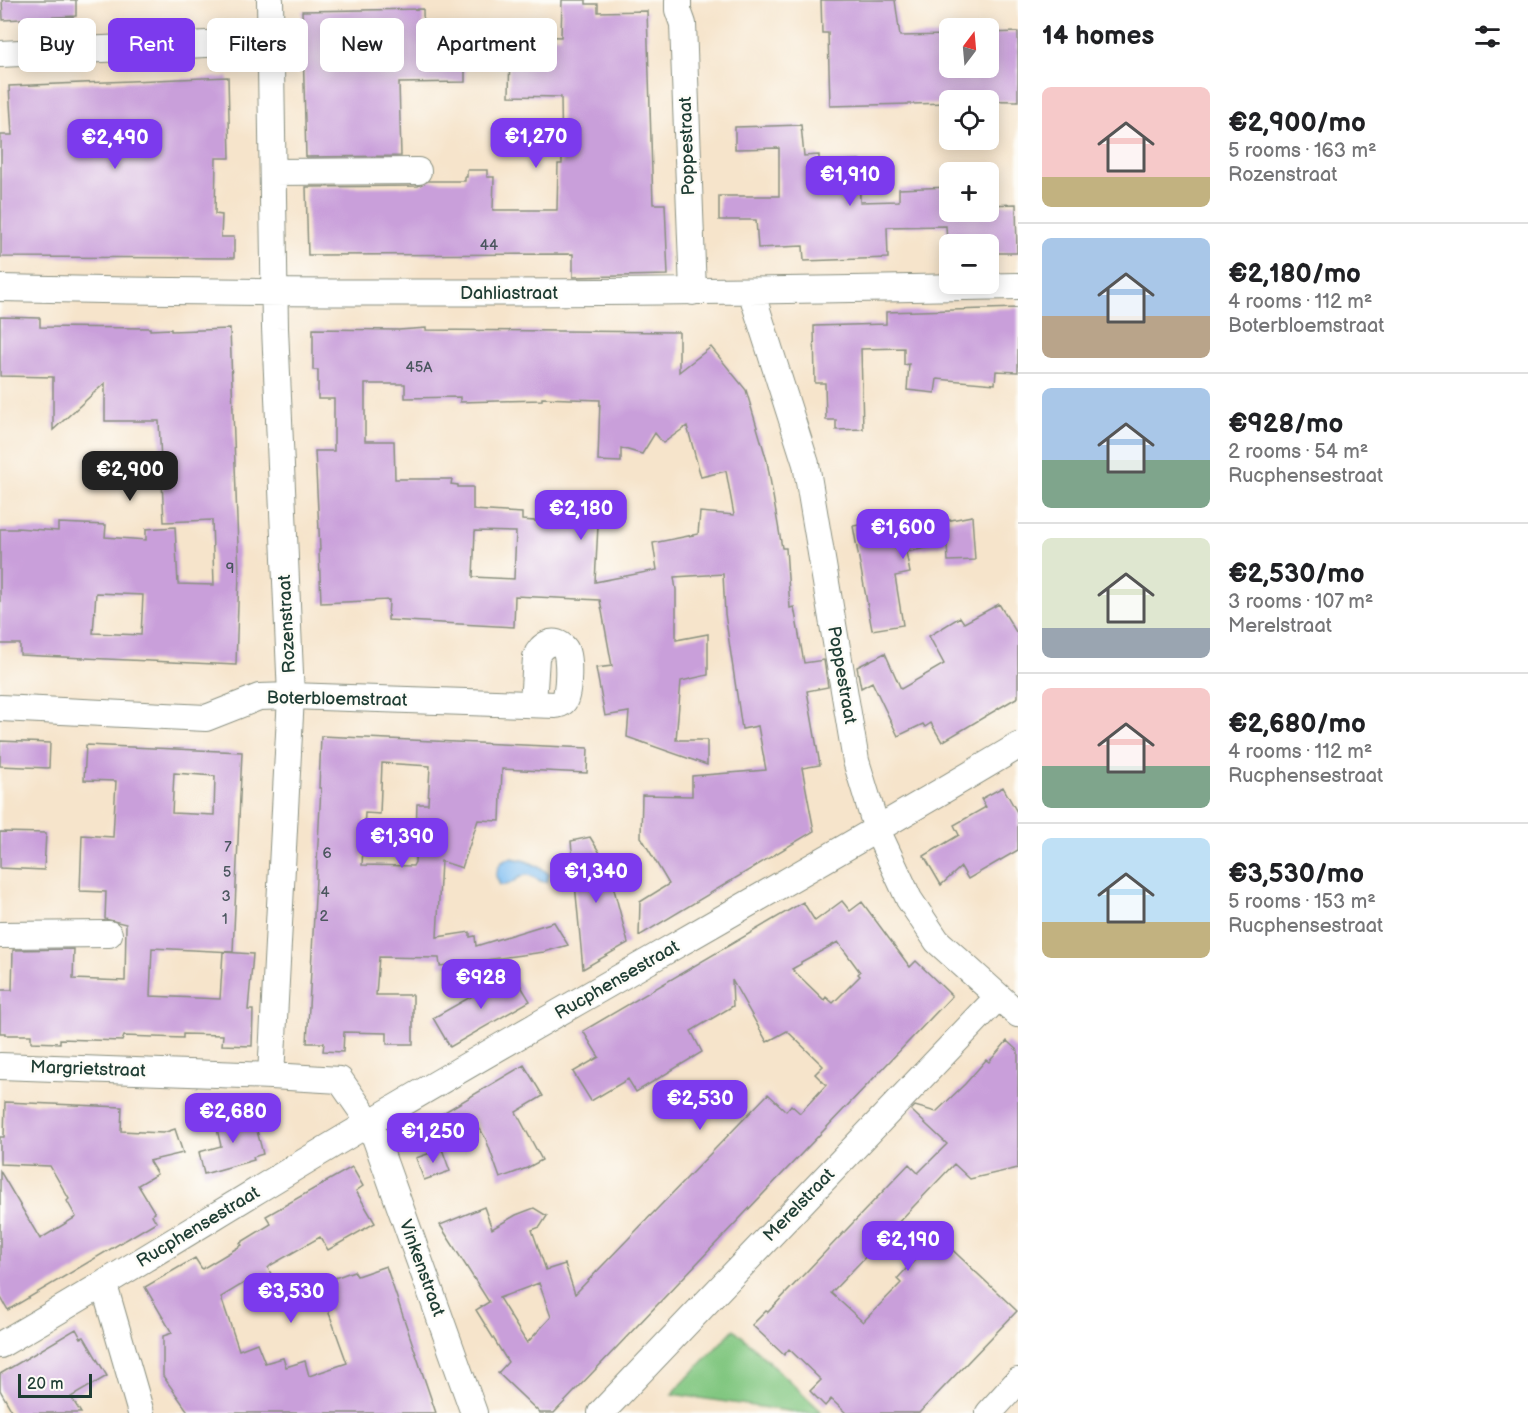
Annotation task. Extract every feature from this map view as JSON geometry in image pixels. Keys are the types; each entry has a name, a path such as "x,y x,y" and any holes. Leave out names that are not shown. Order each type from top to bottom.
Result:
{"street":[{"name":"Rozenstraat","path":"270,0 270,18"},
{"name":"Poppestraat","path":"678,0 678,10 683,24 693,292"},
{"path":"0,54 207,44"},
{"name":"Rozenstraat","path":"270,72 275,294 291,696 271,1076"},
{"path":"273,172 418,171"},
{"name":"Dahliastraat","path":"0,288 275,294 693,292 1018,286"},
{"name":"Poppestraat","path":"751,291 806,464 856,761 877,830 909,899 938,941 1018,1014"},
{"name":"Boterbloemstraat","path":"0,708 206,718 259,697 291,696 533,704"},
{"name":"Rucphensestraat","path":"0,1345 104,1285 370,1123 1018,746"},
{"path":"0,935 109,934"},
{"name":"Merelstraat","path":"602,1413 998,997"},
{"name":"Margrietstraat","path":"0,1066 340,1080 370,1123"},
{"name":"Vinkenstraat","path":"370,1123 474,1413"},
{"path":"104,1285 141,1413"},
{"path":"989,1413 1018,1381"}],"green space":[{"path":"734,1329 821,1411 820,1413 801,1413 672,1394"}],"water":[{"path":"512,858 532,863 545,871 549,874 547,882 524,875 509,884 500,885 496,876 499,866 505,860"}],"building":[{"path":"2,0 76,0 76,16 3,20"},
{"path":"562,0 586,0 586,4 598,4 598,12 647,11 653,204 665,204 668,275 573,277 573,254 308,255 306,187 418,186 428,181 465,181 467,170 487,170 487,177 494,177 493,210 557,210 558,164 562,164 561,97 509,96 510,72 557,72 557,37 561,37"},
{"path":"821,0 895,0 900,36 939,35 939,78 999,78 999,33 1018,32 1018,101 999,101 999,90 939,90 939,103 830,106 828,33 822,33"},
{"path":"423,9 423,18 416,18 416,72 465,72 465,82 399,83 401,156 306,157 304,72 308,72 308,18 302,18 302,11"},
{"path":"228,77 230,158 216,158 215,214 222,215 221,237 234,237 234,258 1,257 1,135 12,135 9,86"},
{"path":"801,125 804,156 819,155 819,162 859,160 860,202 899,201 899,189 939,187 939,222 999,222 999,205 1016,204 1017,253 999,253 999,234 946,234 946,226 887,227 888,258 804,261 803,246 758,248 756,220 719,220 719,196 779,196 779,148 735,149 735,127"},
{"path":"1018,308 1018,372 996,371 995,384 937,379 935,393 907,390 909,364 904,365 904,348 861,349 863,429 836,430 836,420 826,420 825,383 815,383 814,326 886,324 886,312"},
{"path":"0,317 40,318 40,327 150,328 150,330 171,329 171,331 230,329 239,574 236,665 20,655 20,644 0,644 0,529 58,531 58,523 106,525 105,537 146,540 146,529 175,527 178,584 214,585 212,520 164,522 159,421 105,421 105,383 53,430 53,377 0,376","holes":["96,593 143,595 141,635 93,633"]},
{"path":"426,328 426,330 679,332 679,372 711,347 746,390 767,461 782,548 786,548 790,608 794,607 804,663 824,660 828,687 807,691 820,765 802,768 814,831 639,936 640,902 669,884 641,837 642,795 692,796 692,776 766,770 758,726 742,729 725,614 723,574 674,577 676,640 708,634 708,675 681,681 676,740 707,740 707,765 627,737 629,712 605,716 596,668 612,666 600,600 515,596 514,627 388,620 389,600 321,603 315,451 334,451 334,399 318,399 318,370 313,370 313,329","holes":["365,384 405,384 405,398 460,397 460,402 542,400 542,398 600,400 598,461 621,462 621,448 642,454 655,433 663,443 687,426 701,477 726,471 734,515 700,512 698,534 653,543 657,570 595,582 598,526 522,520 522,513 473,510 473,487 458,487 458,485 451,484 452,479 395,479 394,441 365,441","475,531 516,532 514,579 473,577"]},
{"path":"972,516 975,560 948,561 947,544 906,552 910,573 895,576 903,625 872,630 853,526 881,521 884,533"},
{"path":"999,604 1018,635 1018,697 942,742 931,723 925,727 923,724 898,736 872,682 861,688 857,667 885,653 901,689 944,664 929,636 960,617 964,623"},
{"path":"321,736 588,748 587,773 502,769 500,821 478,820 462,868 441,861 437,937 470,932 470,937 475,936 476,946 554,922 568,945 544,952 440,966 439,958 379,957 376,995 413,995 413,1044 387,1044 387,1033 344,1032 343,1052 323,1051 324,1043 307,1043 321,788 319,788","holes":["382,763 430,766 428,804 417,804 413,866 362,865 365,813 380,814"]},
{"path":"0,741 50,743 49,768 0,766"},
{"path":"86,745 242,752 233,952 152,948 150,996 220,999 223,952 253,954 248,1010 253,1010 252,1046 222,1045 223,1035 183,1034 183,1038 124,1036 122,1041 60,1039 60,1043 31,1042 31,1035 0,1033 0,990 12,990 13,950 74,949 73,979 125,981 126,924 105,919 106,892 80,891 82,835 113,837 116,781 84,780","holes":["174,773 215,776 214,815 172,813"]},
{"path":"1003,787 1018,814 1018,850 968,879 961,867 941,885 924,856 959,835 954,825 986,807 981,799"},
{"path":"0,832 46,833 44,870 0,868"},
{"path":"590,837 608,866 628,943 583,969 571,841"},
{"path":"842,901 850,911 862,902 910,967 916,961 952,996 554,1413 540,1413 498,1373 508,1362 476,1310 489,1302 440,1225 484,1207 492,1229 534,1208 547,1216 540,1227 532,1230 546,1270 565,1264 575,1294 768,1094 786,1111 791,1105 800,1113 826,1085 815,1074 823,1066 787,1031 767,1042 732,980 733,1006 691,1031 702,1052 636,1092 628,1079 591,1101 573,1072 599,1057 583,1031 803,902 815,921","holes":["838,942 860,972 858,974 860,976 833,1003 826,997 824,1000 792,969","539,1283 551,1317 527,1343 499,1298"]},
{"path":"513,973 530,1001 450,1047 433,1018"},
{"path":"1007,1041 1018,1051 1018,1168 970,1179 954,1164 831,1293 863,1322 901,1283 897,1279 931,1242 936,1246 942,1240 1017,1311 919,1413 846,1413 831,1399 825,1406 810,1391 821,1380 789,1349 784,1355 752,1325 766,1311 768,1312 909,1164 918,1173 947,1144 911,1110 915,1106 936,1112 986,1060 989,1062"},
{"path":"524,1065 543,1096 516,1112 542,1160 500,1178 486,1139 474,1119 427,1147 416,1129"},
{"path":"5,1102 122,1107 121,1131 163,1133 175,1129 183,1153 149,1161 157,1174 138,1185 155,1213 152,1215 156,1222 8,1310 0,1296 0,1171 40,1239 76,1217 67,1201 69,1199 50,1166 0,1164 0,1137 4,1137"},
{"path":"243,1114 244,1118 253,1115 263,1154 253,1157 254,1160 204,1174 199,1152 221,1146 215,1120"},
{"path":"442,1149 450,1171 424,1180 416,1158"},
{"path":"352,1167 363,1186 356,1191 375,1223 328,1250 320,1237 271,1265 268,1268 272,1276 253,1287 249,1280 221,1297 239,1350 257,1343 265,1363 283,1358 286,1367 305,1361 309,1376 347,1363 320,1288 323,1287 321,1283 354,1271 357,1276 386,1266 436,1413 189,1413 163,1376 163,1336 172,1333 145,1287 195,1258 202,1269 271,1224 266,1216"},
{"path":"76,1329 81,1338 84,1337 107,1376 71,1397 81,1413 13,1413 0,1390 0,1374"}]}
